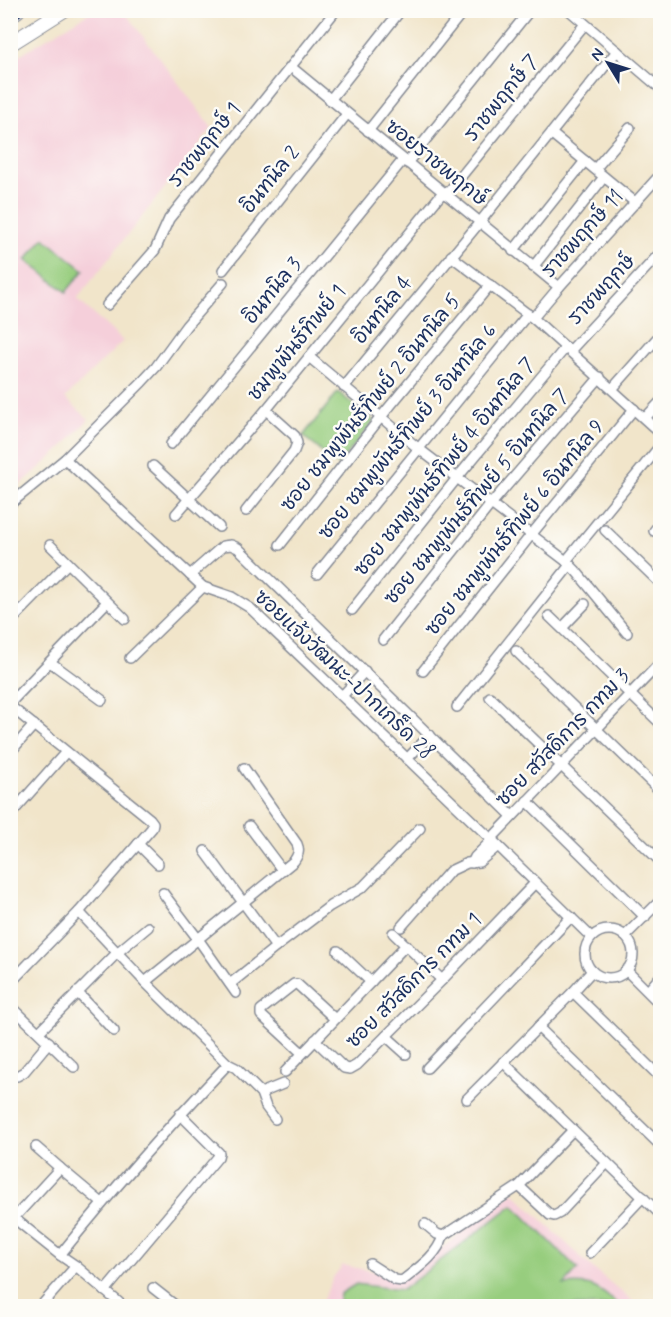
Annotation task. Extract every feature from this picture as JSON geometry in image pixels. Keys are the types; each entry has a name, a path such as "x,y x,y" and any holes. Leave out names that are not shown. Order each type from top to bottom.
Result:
{"main road":[{"path":"10,15 18,10"},
{"path":"10,44 64,10"}],"street":[{"name":"ราชพฤกษ์ 1","path":"107,305 155,249 169,219 336,10"},
{"path":"330,100 401,10"},
{"path":"368,131 464,10"},
{"name":"อินทนิล 3","path":"171,444 530,10"},
{"path":"655,10 660,15"},
{"path":"570,11 660,88"},
{"name":"ราชพฤกษ์ 7","path":"445,194 585,24"},
{"name":"อินทนิล 4","path":"344,387 552,134 617,51"},
{"name":"ซอยราชพฤกษ์","path":"291,67 559,287"},
{"name":"อินทนิล 2","path":"223,270 347,114"},
{"path":"595,169 630,128"},
{"path":"552,134 636,203"},
{"path":"513,251 585,161"},
{"name":"ราชพฤกษ์ 11","path":"530,316 660,175"},
{"path":"533,267 604,177"},
{"name":"ชมพูพันธ์ทิพย์ 1","path":"176,514 266,410 445,194"},
{"name":"ราชพฤกษ์","path":"568,349 660,253"},
{"path":"451,256 530,316 660,433"},
{"path":"10,504 65,459 156,367 186,326 223,283"},
{"name":"ซอย ชมพูพันธ์ทิพย์ 2 อินทนิล 5","path":"280,545 381,417 490,285"},
{"name":"ซอย ชมพูพันธ์ทิพย์ 3 อินทนิล 6","path":"317,574 530,316"},
{"path":"612,388 660,335"},
{"name":"ซอย ชมพูพันธ์ทิพย์ 4 อินทนิล 7","path":"352,610 458,478 568,349"},
{"path":"309,357 419,449 568,563 627,633"},
{"name":"ซอย ชมพูพันธ์ทิพย์ 5 อินทนิล 7","path":"383,640 491,504 600,377"},
{"path":"645,418 660,402"},
{"name":"ซอย ชมพูพันธ์ทิพย์ 6 อินทนิล 9","path":"423,671 634,409"},
{"path":"246,511 294,451 297,443 295,436 266,410"},
{"path":"457,707 660,446"},
{"name":"ซอยแจ้งวัฒนะ-ปากเกร็ด 28","path":"65,459 203,587 232,597 250,608 591,937"},
{"path":"153,466 219,527"},
{"path":"654,531 660,523"},
{"path":"604,530 660,583"},
{"path":"50,545 125,619"},
{"path":"190,575 224,546 231,545 238,548 512,816"},
{"path":"10,622 68,563"},
{"path":"130,658 203,587"},
{"path":"10,983 79,912 152,828 153,823 150,819 10,705 107,602"},
{"path":"562,628 585,604"},
{"path":"549,616 660,723"},
{"path":"516,651 660,791"},
{"path":"50,662 102,700"},
{"name":"ซอย สวัสดิการ กทม 3","path":"406,945 397,930 450,871 467,863 479,862 512,816 660,663"},
{"path":"342,696 365,671"},
{"path":"490,697 660,861"},
{"path":"12,750 34,725"},
{"path":"407,759 430,735"},
{"path":"10,815 66,752"},
{"path":"145,982 294,861 299,854 299,848 244,768"},
{"path":"527,801 645,917"},
{"path":"249,826 282,870"},
{"path":"230,984 335,902 363,887 420,828"},
{"path":"138,844 158,864"},
{"path":"205,851 276,946"},
{"name":"ซอย สวัสดิการ กทม 1","path":"315,1040 344,1068 350,1069 357,1065 535,883"},
{"path":"163,893 236,993"},
{"path":"625,936 660,901"},
{"path":"79,912 145,982 228,1064 236,1068 261,1093 266,1107 275,1119"},
{"path":"427,1068 571,917"},
{"path":"39,1032 118,952 148,927"},
{"path":"608,929 625,936 631,944 633,953 626,970 618,976 609,978 592,971 586,963 585,954 586,945 591,937 608,929"},
{"path":"285,1072 406,945 442,980"},
{"path":"338,951 371,982"},
{"path":"626,970 660,1004"},
{"path":"467,1099 592,971"},
{"path":"648,991 660,977"},
{"path":"302,1053 261,1014 261,1010 297,984 335,1019"},
{"path":"77,992 114,1031"},
{"path":"573,992 660,1077"},
{"path":"10,1005 74,1067"},
{"path":"538,1027 660,1145"},
{"path":"386,1036 406,1054"},
{"path":"10,1074 16,1076 24,1072 49,1042"},
{"path":"503,1062 660,1214"},
{"path":"60,1255 180,1114 228,1064"},
{"path":"261,1093 283,1084"},
{"path":"105,1291 218,1157 219,1153 180,1114"},
{"path":"370,1264 395,1280 402,1281 434,1254 443,1236 519,1186 573,1130"},
{"path":"36,1147 102,1203"},
{"path":"519,1186 550,1215 554,1216 560,1213 607,1163"},
{"path":"60,1168 12,1217 76,1266 117,1304"},
{"path":"590,1253 643,1197"},
{"path":"424,1224 443,1236"},
{"path":"41,1306 76,1266"},
{"path":"153,1288 176,1306"}],"shaded area":[{"path":"92,11 124,11 212,128 77,299 123,341 65,398 89,419 61,449 11,493 11,60"},
{"path":"513,1192 590,1266 639,1306 320,1306 334,1276 343,1265 404,1278"}],"green space":[{"path":"44,238 84,270 66,292 26,260"},
{"path":"338,392 374,421 338,465 303,436"},
{"path":"513,1205 578,1269 564,1285 582,1284 595,1288 620,1306 338,1306 340,1294 356,1284 402,1290"}],"railway":[{"path":"10,21 24,10"}]}
